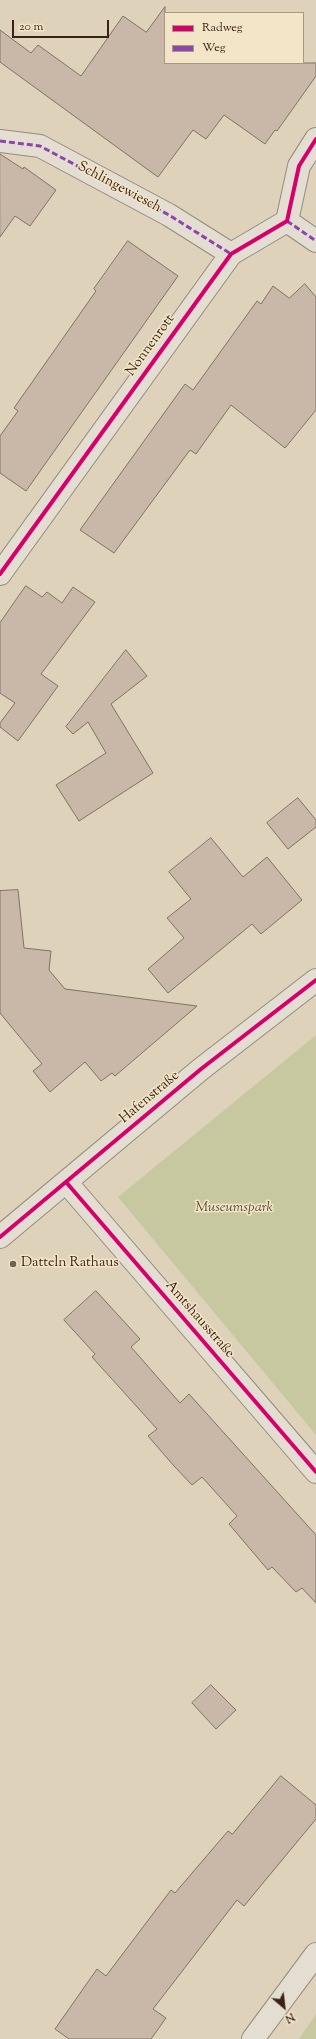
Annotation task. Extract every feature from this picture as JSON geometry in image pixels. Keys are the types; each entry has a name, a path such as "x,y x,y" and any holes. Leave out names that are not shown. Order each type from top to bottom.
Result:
{"street":[{"path":"316,139 299,166 287,221 316,241"},
{"name":"Schlingewiesch","path":"0,141 40,146 169,215 231,254"},
{"name":"Nonnenrott","path":"0,574 231,254 287,221"},
{"name":"Hafenstraße","path":"0,1237 202,1069 316,980"},
{"name":"Amtshausstraße","path":"66,1182 316,1472"},
{"path":"253,2039 316,1954"}],"green space":[{"name":"Museumspark","path":"316,1035 316,1435 118,1197"},
{"path":"316,2014 316,2039 299,2039"}],"building":[{"path":"165,7 164,64 316,63 316,76 277,131 275,130 265,144 224,115 206,139 193,130 158,177 0,62 0,30 31,53 38,45 81,76 123,16 146,32"},
{"path":"0,154 23,169 24,167 56,190 30,226 15,216 0,237"},
{"path":"128,241 178,276 26,491 0,473 0,436 18,411 14,408 96,291 94,289"},
{"path":"305,284 316,297 316,410 285,448 231,405 196,454 190,450 114,553 80,530 185,384 193,390 257,301 261,304 273,286 289,298"},
{"path":"26,586 42,597 47,592 62,603 73,587 95,602 41,674 58,686 18,741 0,727 0,723 15,703 0,693 0,623"},
{"path":"126,650 147,676 111,704 153,773 79,821 56,785 106,753 88,722 73,734 66,727"},
{"path":"298,798 316,820 316,827 288,849 267,823"},
{"path":"211,838 243,877 267,857 302,900 261,934 252,924 168,993 148,969 184,938 167,918 191,899 169,872"},
{"path":"18,890 24,948 51,951 49,970 65,989 197,1006 115,1076 112,1073 101,1081 85,1062 50,1092 33,1071 42,1064 0,1013 0,891"},
{"path":"96,1291 140,1339 131,1347 180,1403 189,1394 316,1535 316,1603 302,1588 296,1592 272,1567 268,1570 229,1524 237,1516 202,1477 192,1485 174,1466 148,1436 157,1429 92,1357 95,1354 64,1320"},
{"path":"211,1685 236,1710 216,1729 192,1703"},
{"path":"281,1776 316,1805 316,1819 244,1906 237,1900 153,2009 166,2018 151,2039 69,2039 55,2029 97,1969 106,1976 171,1890 175,1893 228,1831 232,1834"}],"marked path":[{"path":"0,141 40,146 169,215 231,254"},
{"path":"287,221 316,241"}],"cycle path":[{"path":"0,574 231,254 287,221 299,166 316,139"},
{"path":"0,1237 201,1069 316,980"},
{"path":"66,1182 316,1472"}],"place":[{"name":"Datteln Rathaus","path":"13,1264"}]}
